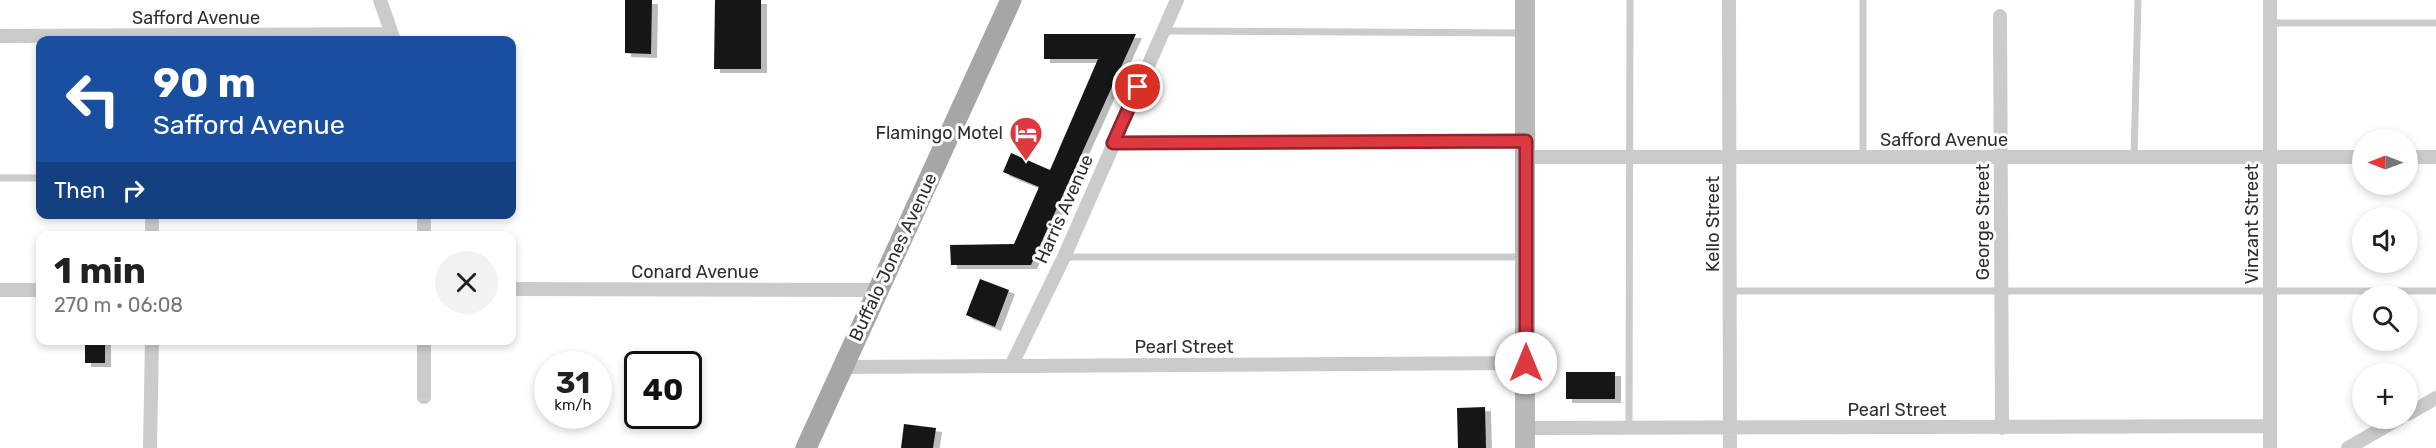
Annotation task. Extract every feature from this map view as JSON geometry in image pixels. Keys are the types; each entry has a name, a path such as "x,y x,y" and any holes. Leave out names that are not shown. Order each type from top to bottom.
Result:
{"main road":[{"name":"Buffalo Jones Avenue","path":"806,448 1011,0"}],"street":[{"path":"380,0 393,36"},
{"name":"Harris Avenue","path":"1011,366 1064,257 1178,0"},
{"path":"1525,0 1525,448"},
{"name":"Kello Street","path":"1729,0 1730,448"},
{"name":"Vinzant Street","path":"2270,0 2270,448"},
{"name":"George Street","path":"2000,16 2002,428"},
{"name":"Safford Avenue","path":"0,36 36,36"},
{"name":"Safford Avenue","path":"1113,143 1526,149 1630,157 2000,159 2352,157"},
{"path":"2418,157 2436,157"},
{"name":"Conard Avenue","path":"516,289 878,290"},
{"path":"0,290 36,290"},
{"path":"150,448 152,345"},
{"path":"423,397 424,345"},
{"name":"Pearl Street","path":"843,367 1526,363"},
{"path":"2418,408 2436,398"},
{"name":"Pearl Street","path":"1525,428 2270,426"},
{"path":"2348,448 2381,429"}],"lane":[{"path":"1629,428 1630,0"},
{"path":"1863,0 1863,158"},
{"path":"2134,158 2138,0"},
{"path":"2270,23 2436,23"},
{"path":"1163,31 1525,33"},
{"path":"0,177 36,178"},
{"path":"1064,257 1526,257"},
{"path":"1731,291 2436,291"}],"building":[{"path":"625,0 652,0 651,54 625,53"},
{"path":"715,0 761,0 761,69 714,69"},
{"path":"1044,34 1136,34 1031,265 951,265 950,245 1014,244 1039,187 1003,172 1011,153 1050,170 1098,59 1044,59"},
{"path":"980,279 1009,290 995,327 966,315"},
{"path":"85,345 105,345 105,363 85,363"},
{"path":"1566,372 1615,372 1615,399 1566,399"},
{"path":"1485,407 1486,448 1458,448 1457,408"},
{"path":"904,424 936,428 933,448 901,448"}],"place":[{"name":"Flamingo Motel","path":"1026,162"}],"route":[{"path":"1138,87 1113,143 1526,141 1526,363"}]}
